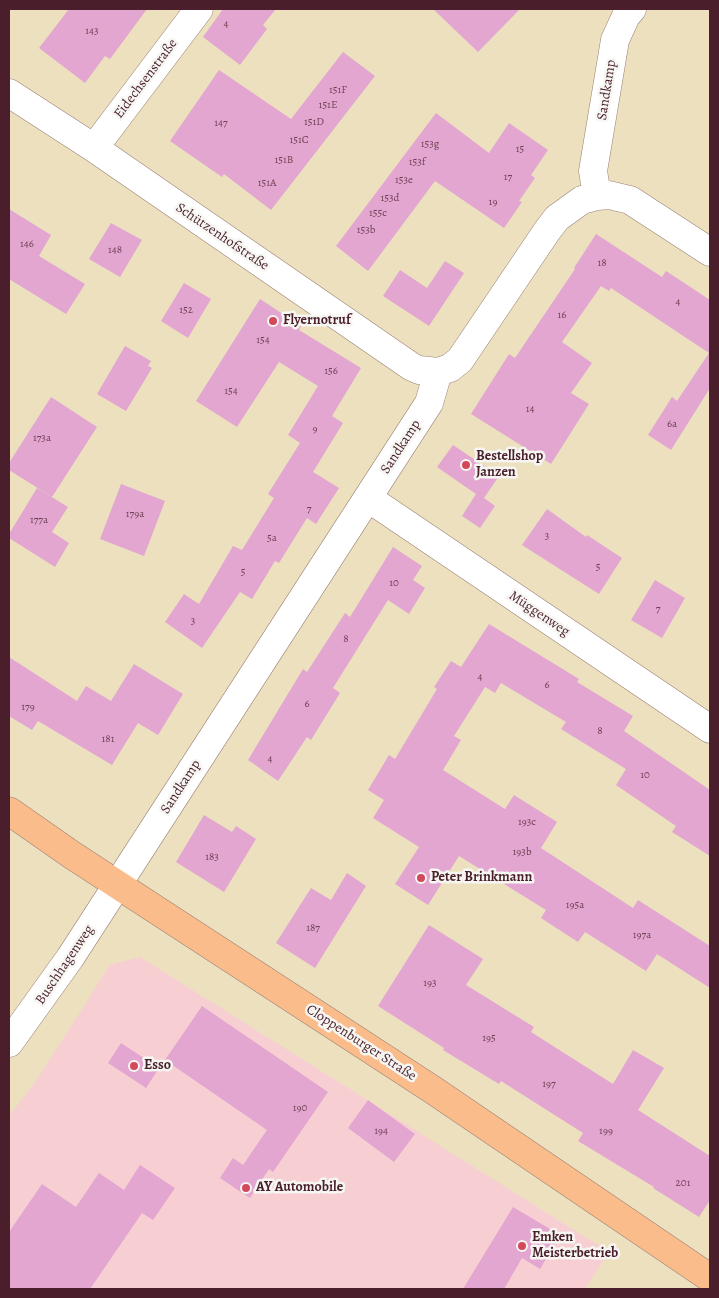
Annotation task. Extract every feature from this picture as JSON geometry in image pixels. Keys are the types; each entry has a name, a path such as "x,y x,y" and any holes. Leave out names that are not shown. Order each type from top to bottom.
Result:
{"main road":[{"name":"Cloppenburger Straße","path":"9,811 434,1090 710,1278"}],"street":[{"name":"Eidechsenstraße","path":"94,148 199,9"},
{"name":"Sandkamp","path":"597,196 593,171 615,40 626,16 632,9"},
{"name":"Schützenhofstraße","path":"9,93 94,148 412,367 438,372"},
{"path":"438,372 450,368 460,360 556,218 582,200 609,195 630,200 710,252"},
{"name":"Sandkamp","path":"118,884 429,403 438,372"},
{"name":"Müggenweg","path":"368,498 710,729"},
{"name":"Buschhagenweg","path":"9,1043 70,958 118,884"}],"shaded area":[{"path":"140,957 609,1252 585,1289 9,1289 9,1116 36,1081 110,965"}],"building":[{"path":"69,9 147,9 110,59 105,56 85,83 39,48"},
{"path":"223,9 276,9 263,25 267,29 240,65 203,37"},
{"path":"433,9 520,9 478,52"},
{"path":"343,52 375,76 271,210 224,174 222,177 170,141 219,70 291,119"},
{"path":"436,113 489,153 509,123 548,150 531,175 535,178 519,201 522,202 504,228 435,181 368,271 336,246"},
{"path":"9,209 51,235 39,256 85,284 66,314 9,279"},
{"path":"111,223 142,240 120,277 89,259"},
{"path":"596,234 662,277 666,271 710,300 710,388 671,450 648,435 672,397 677,401 709,353 611,288 609,291 601,286 562,342 592,363 571,393 589,404 551,464 471,414 509,354 515,358 575,269"},
{"path":"445,261 464,273 429,326 383,296 400,270 427,288"},
{"path":"184,283 211,299 188,338 161,321"},
{"path":"260,299 301,326 299,330 361,368 332,416 343,423 313,472 339,488 316,524 307,518 279,563 275,561 252,599 240,592 202,648 165,622 184,594 199,604 233,546 242,550 274,498 268,494 300,443 288,435 318,386 279,362 237,427 196,401"},
{"path":"125,346 151,361 148,366 152,368 126,411 97,394"},
{"path":"51,397 97,427 52,497 9,470 9,463"},
{"path":"453,445 499,476 484,498 495,506 480,528 462,516 476,494 437,467"},
{"path":"121,484 165,501 144,556 100,539"},
{"path":"37,488 68,507 52,532 69,543 55,567 9,538 9,534"},
{"path":"547,509 586,537 587,535 622,558 599,594 522,545"},
{"path":"393,547 422,566 413,580 425,588 409,614 388,600 333,688 340,693 311,740 307,737 278,781 248,760 303,669 307,672 345,613 350,617"},
{"path":"655,580 685,598 662,638 631,620"},
{"path":"489,624 579,679 577,682 633,716 624,731 710,790 710,856 672,832 676,826 616,785 626,769 561,729 566,722 501,683 495,693 485,687 454,736 461,740 443,770 505,809 514,795 557,822 541,848 633,908 638,900 710,946 710,988 657,954 646,971 585,932 578,942 541,918 546,910 459,856 428,905 395,884 419,847 373,818 384,800 368,790 389,755 395,759 437,689 434,687 451,661 461,667"},
{"path":"9,657 77,701 86,686 111,701 134,664 183,694 158,735 138,723 112,765 38,721 32,730 9,716"},
{"path":"204,815 232,832 236,826 256,839 224,892 176,862"},
{"path":"347,873 366,886 315,968 276,943 311,888 331,900"},
{"path":"429,925 483,959 466,985 534,1027 531,1032 613,1084 633,1050 664,1068 638,1110 710,1156 710,1200 699,1217 578,1141 583,1133 501,1081 499,1084 443,1050 444,1048 378,1006"},
{"path":"202,1006 328,1092 273,1172 269,1169 250,1198 220,1178 233,1158 243,1165 267,1130 165,1060"},
{"name":"Esso","path":"121,1043 159,1068 146,1088 108,1063"},
{"path":"368,1100 415,1134 394,1162 348,1128"},
{"path":"140,1165 175,1188 153,1220 142,1213 90,1289 9,1289 9,1232 42,1184 76,1207 99,1173 124,1190"},
{"name":"Emken Meisterbetrieb","path":"513,1207 560,1235 540,1269 522,1258 504,1289 463,1289"}],"place":[{"name":"Flyernotruf","path":"273,321"},
{"name":"Bestellshop Janzen","path":"466,465"},
{"name":"Peter Brinkmann","path":"421,878"},
{"name":"Esso","path":"134,1066"},
{"name":"AY Automobile","path":"246,1188"},
{"name":"Emken Meisterbetrieb","path":"522,1246"}]}
